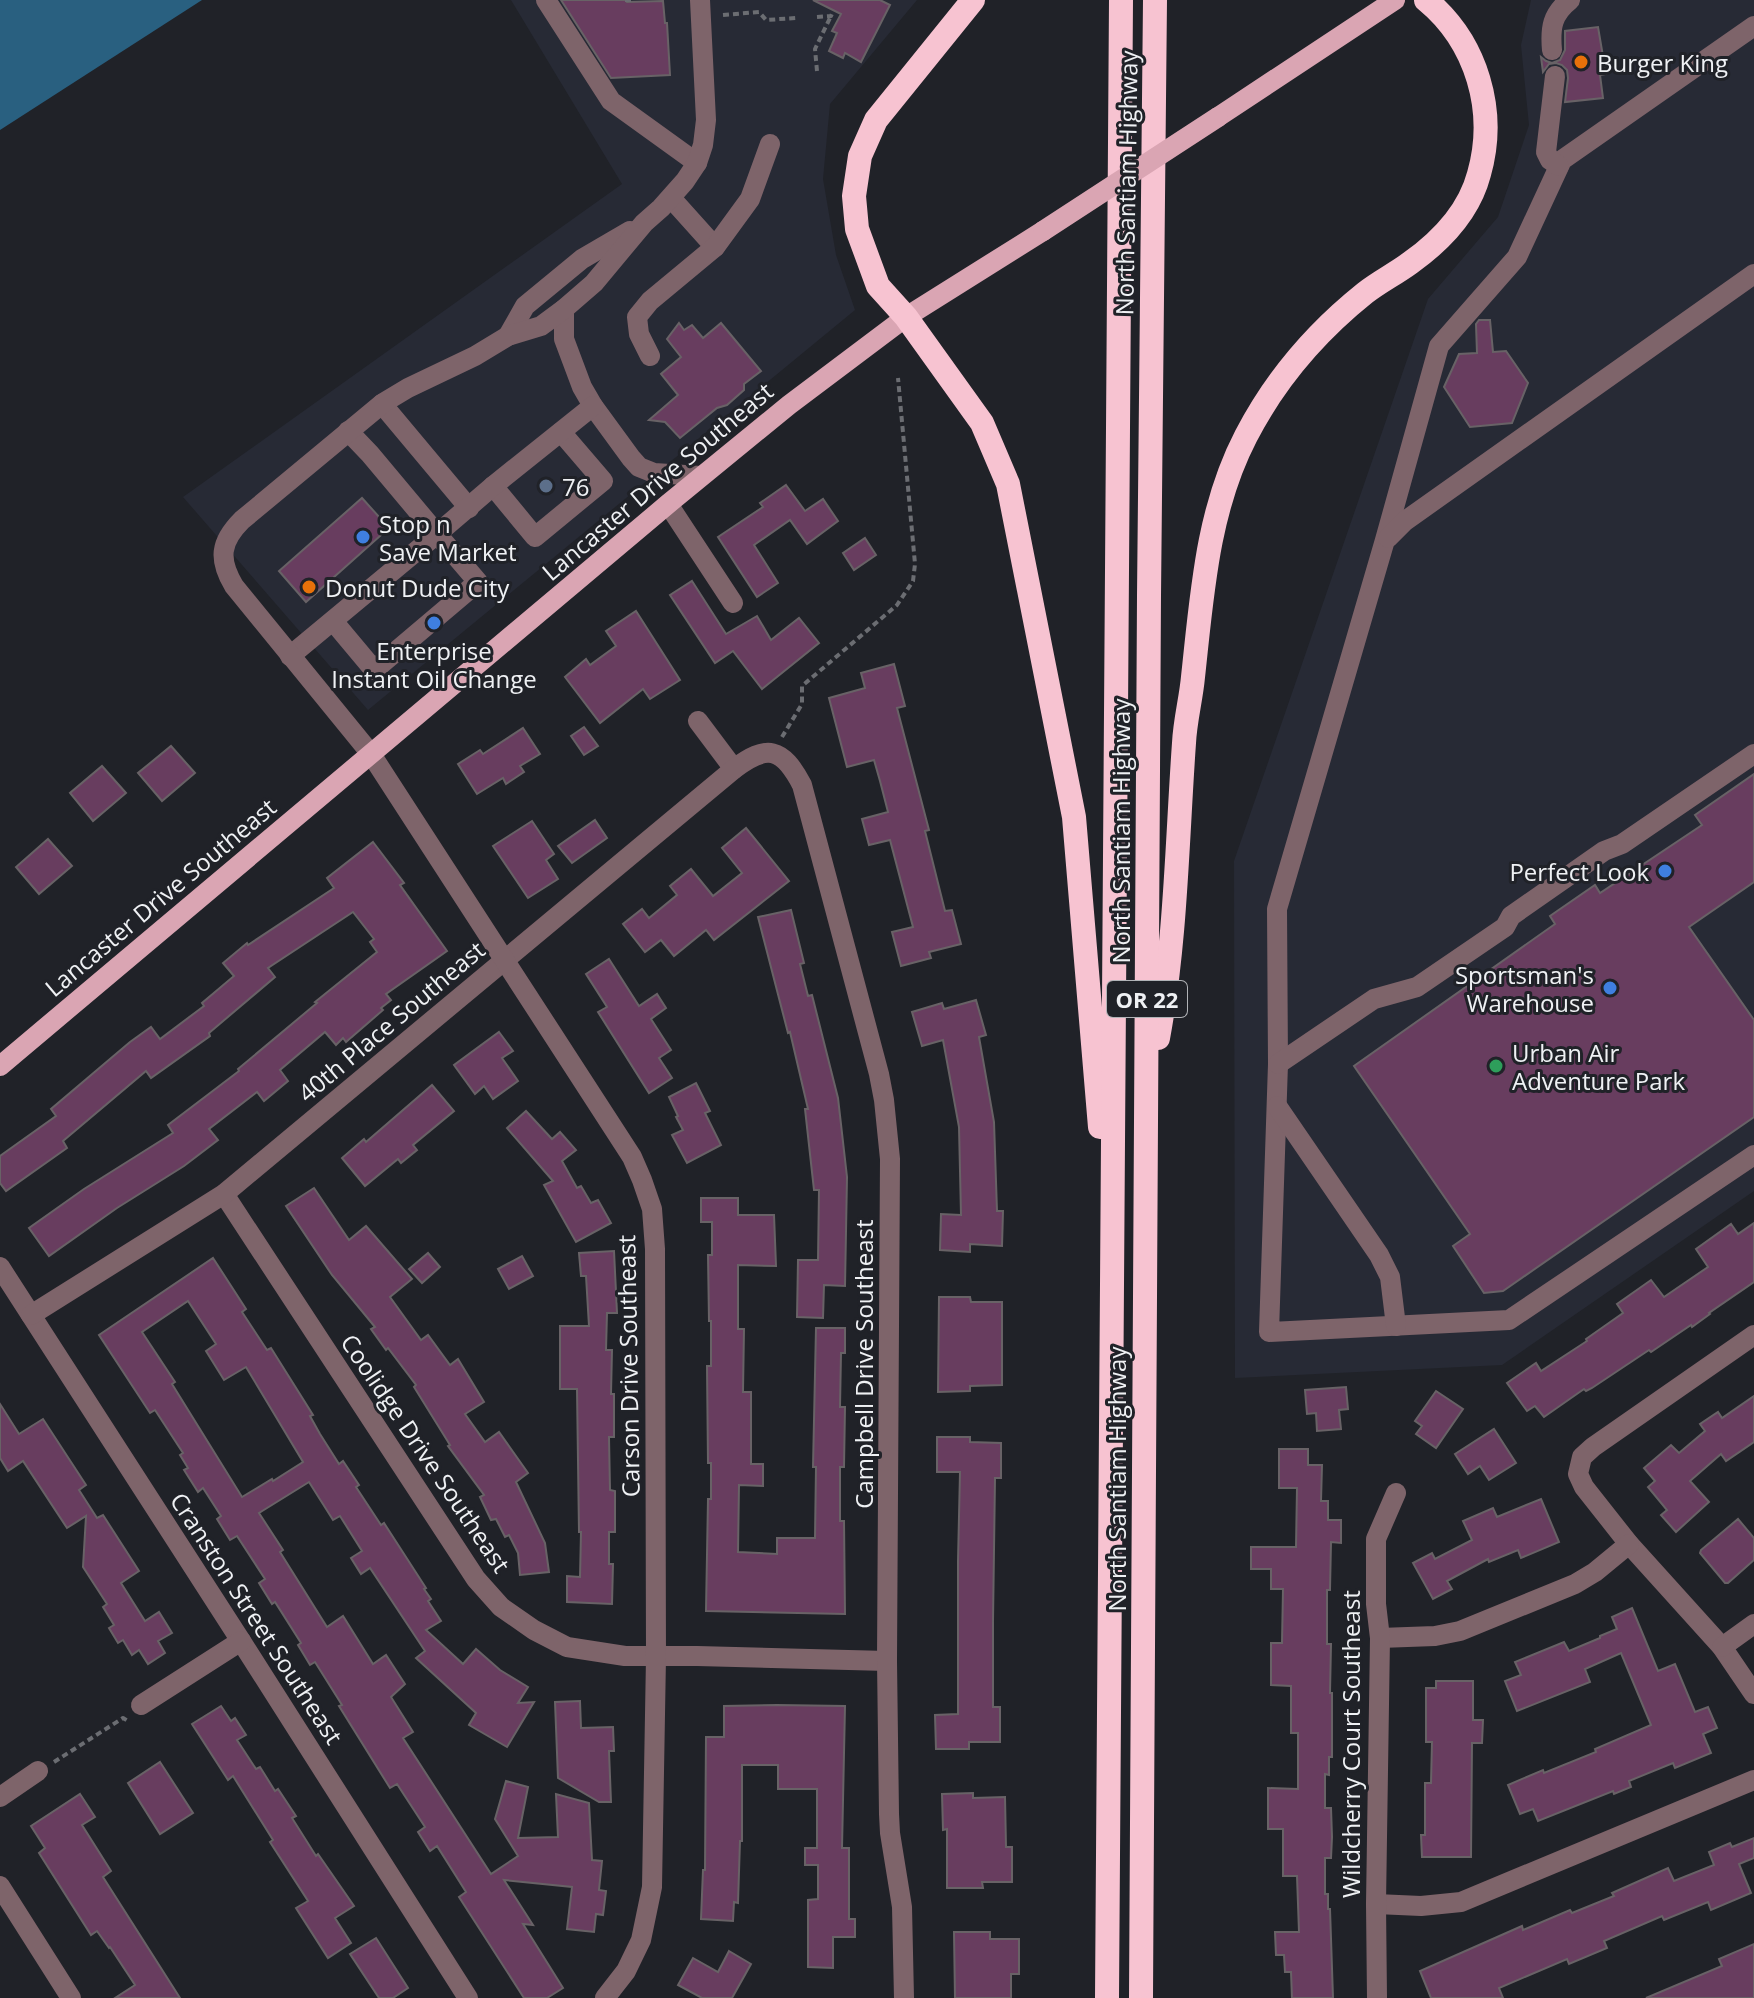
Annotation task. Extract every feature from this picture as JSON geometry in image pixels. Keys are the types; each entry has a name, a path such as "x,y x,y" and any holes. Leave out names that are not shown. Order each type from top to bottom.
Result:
{"highway":[{"path":"973,0 876,120 860,156 854,196 857,229 878,286 906,317 982,423 1008,484 1074,817 1113,1278"},
{"name":"North Santiam Highway","path":"1107,1998 1121,0"},
{"name":"North Santiam Highway","path":"1141,1998 1155,0"},
{"path":"1146,1103 1167,991 1184,738 1199,609 1208,551 1222,493 1245,438 1273,389 1309,344 1366,293 1445,235 1470,198 1481,166 1486,123 1477,73 1466,47 1442,14 1426,0"}],"main road":[{"name":"Lancaster Drive Southeast","path":"0,1066 789,405 906,317 1395,0"}],"street":[{"path":"546,0 611,101 697,163"},
{"path":"333,621 374,670 478,582 348,431 408,388 475,356 508,336 541,326 594,283 644,223 671,198 697,163 703,145 706,120 700,0"},
{"path":"1552,50 1551,24 1554,16 1570,0"},
{"path":"1754,26 1562,160 1517,257 1439,346 1277,909 1278,1064 1269,1332 1509,1320 1754,1155"},
{"path":"1555,76 1546,152 1550,160 1559,166"},
{"path":"650,356 639,334 637,317 650,301 715,247 750,199 770,144"},
{"path":"671,198 715,247"},
{"path":"508,336 525,306 582,259 644,223"},
{"path":"1385,540 1405,521 1754,274"},
{"path":"564,309 564,339 574,367 593,406 639,467 654,473 701,476"},
{"path":"382,404 469,508"},
{"path":"290,656 593,406"},
{"name":"Carson Drive Southeast","path":"348,431 232,530 225,540 224,565 227,575 371,754 632,1157 652,1209 655,1249 656,1657 652,1887 641,1940 626,1971 605,1998"},
{"path":"493,486 535,537 603,481 561,432"},
{"path":"668,504 733,603"},
{"path":"698,721 734,769"},
{"name":"40th Place Southeast","path":"31,1315 224,1194 734,769 761,752 772,752"},
{"name":"Campbell Drive Southeast","path":"772,752 785,760 802,785 855,979 884,1100 890,1159 889,1814 902,1907 904,1998"},
{"path":"1278,1064 1374,999 1417,987 1505,927 1511,916 1604,851 1622,844 1754,754"},
{"path":"1277,1106 1379,1255 1390,1277 1396,1326"},
{"name":"Coolidge Drive Southeast","path":"224,1194 476,1579 501,1607 534,1630 567,1647 625,1656 887,1661"},
{"name":"Cranston Street Southeast","path":"0,1267 468,1998"},
{"path":"1754,1335 1593,1447 1582,1457 1578,1474 1584,1487 1629,1544 1722,1647 1754,1694"},
{"name":"Wildcherry Court Southeast","path":"1377,1998 1380,1638 1376,1604 1376,1539 1396,1493"},
{"path":"1380,1638 1435,1636 1460,1631 1575,1584 1629,1544"},
{"path":"1722,1647 1754,1624"},
{"path":"141,1705 241,1641"},
{"path":"0,1797 38,1771"},
{"path":"1376,1904 1421,1906 1461,1902 1754,1780"},
{"path":"0,1886 71,1998"}],"path":[{"path":"625,0 633,0"},
{"path":"723,15 759,12 766,20 796,18"},
{"path":"817,17 832,13 815,49 817,71"},
{"path":"772,752 802,704 802,686 897,605 913,581 915,564 898,378"},
{"path":"38,1771 123,1718"}],"shaded area":[{"path":"511,0 917,0 830,104 823,179 836,255 855,310 368,710 183,497 622,184"},
{"path":"1531,0 1754,0 1754,1191 1502,1365 1235,1378 1234,861 1428,299 1498,217 1529,125 1521,45"}],"water":[{"path":"0,0 202,0 0,130"}],"building":[{"path":"561,0 663,1 670,75 611,78"},
{"path":"813,0 880,0 890,5 861,62 845,53 843,58 829,51 837,33 832,31 841,14"},
{"name":"Burger King","path":"1598,27 1606,74 1600,75 1603,98 1565,102 1567,70 1556,63 1549,64 1543,72 1541,57 1552,63 1560,60 1565,50 1565,31"},
{"path":"1479,320 1490,320 1493,352 1506,351 1528,383 1512,423 1470,427 1444,387 1459,354 1477,353 1476,324"},
{"path":"679,323 684,330 692,325 703,338 721,323 761,371 744,384 744,390 727,405 717,408 680,438 665,422 649,420 678,395 661,374 681,357 667,339"},
{"path":"786,485 805,511 823,499 838,521 807,544 790,520 754,545 778,583 757,597 718,537 763,507 760,503"},
{"path":"362,498 389,528 306,602 279,571"},
{"path":"865,538 876,555 854,570 843,553"},
{"path":"692,581 726,634 757,616 771,640 799,618 819,643 762,689 733,651 715,663 670,595"},
{"path":"636,611 680,680 650,699 643,689 600,723 565,677 586,659 590,665 616,646 606,631"},
{"path":"894,664 905,706 897,708 929,830 925,831 945,911 952,910 961,944 929,952 931,958 901,966 892,932 913,927 890,840 869,845 862,819 888,812 880,781 874,760 847,767 829,698 865,688 861,673"},
{"path":"584,727 598,746 584,755 571,736"},
{"path":"523,728 540,754 520,766 524,772 506,784 503,778 477,794 458,764 480,750 483,754"},
{"path":"171,746 195,773 162,801 138,773"},
{"path":"102,766 126,793 93,821 70,793"},
{"path":"1754,774 1754,882 1689,927 1754,1020 1754,1117 1503,1291 1484,1293 1453,1246 1470,1234 1354,1066 1555,924 1550,916 1595,885 1600,893 1702,825 1695,815"},
{"path":"595,820 607,838 572,863 558,846"},
{"path":"532,821 554,854 546,860 558,879 528,898 493,846"},
{"path":"746,828 789,881 714,940 706,930 674,956 661,940 645,952 623,924 642,909 649,918 677,895 670,886 691,869 713,896 742,873 722,848"},
{"path":"48,839 72,866 39,894 16,867"},
{"path":"373,842 404,883 400,885 447,951 386,994 391,1000 381,1008 383,1010 346,1042 343,1038 336,1045 325,1032 280,1070 288,1081 264,1101 257,1092 209,1129 218,1140 49,1256 29,1228 173,1133 168,1125 239,1071 315,1002 377,952 370,942 374,939 353,912 268,968 275,977 209,1033 210,1036 151,1078 146,1071 63,1141 67,1148 6,1191 0,1183 0,1156 56,1116 51,1109 130,1042 151,1027 160,1039 204,1006 202,1003 234,976 223,963 247,943 334,888 327,878"},
{"path":"791,910 804,963 800,964 808,996 812,995 838,1098 847,1177 845,1286 824,1285 823,1318 797,1317 798,1260 818,1260 819,1190 814,1190 805,1109 808,1109 758,917"},
{"path":"609,959 639,1006 657,994 666,1008 651,1019 671,1050 659,1058 672,1078 649,1093 598,1012 607,1007 586,974"},
{"path":"976,1000 986,1035 979,1037 994,1122 997,1211 1003,1211 1002,1246 970,1244 970,1252 940,1250 941,1214 961,1215 959,1127 943,1040 922,1046 912,1012 942,1003 944,1009"},
{"path":"499,1032 513,1051 502,1058 518,1081 493,1099 484,1086 475,1094 454,1065"},
{"path":"696,1083 710,1111 705,1113 721,1145 687,1163 672,1135 683,1130 669,1097"},
{"path":"432,1085 454,1111 413,1145 417,1150 401,1163 398,1159 365,1186 342,1158 364,1139 366,1142"},
{"path":"526,1111 552,1139 560,1132 576,1150 562,1161 577,1188 581,1186 591,1203 598,1200 611,1223 576,1242 544,1185 553,1181 507,1128"},
{"path":"314,1188 349,1240 366,1226 412,1279 390,1297 421,1340 428,1335 450,1365 458,1359 484,1402 465,1414 485,1442 499,1432 528,1473 516,1482 545,1543 549,1572 520,1575 518,1553 509,1535 505,1537 496,1519 491,1520 480,1497 484,1495 448,1446 414,1387 416,1385 388,1348 386,1350 371,1329 375,1327 332,1275 286,1206"},
{"path":"701,1198 738,1198 738,1215 774,1215 776,1266 738,1265 738,1329 744,1329 743,1392 751,1392 751,1464 763,1464 763,1486 739,1485 738,1552 777,1554 777,1538 815,1538 816,1328 845,1328 845,1353 841,1353 840,1407 845,1407 840,1521 844,1521 845,1614 706,1611 708,1499 711,1499 711,1463 708,1463 707,1366 711,1366 711,1321 708,1255 712,1255 712,1222 701,1222"},
{"path":"1754,1223 1754,1282 1692,1327 1651,1352 1649,1350 1592,1388 1584,1389 1544,1417 1535,1406 1527,1411 1507,1383 1536,1363 1541,1371 1587,1341 1623,1313 1617,1304 1651,1280 1664,1297 1708,1267 1696,1249 1731,1224 1738,1234"},
{"path":"614,1251 617,1313 607,1313 606,1350 612,1350 611,1394 614,1394 614,1437 609,1437 610,1490 615,1491 615,1532 609,1532 609,1564 613,1564 612,1604 567,1602 567,1576 580,1577 581,1532 577,1389 560,1389 560,1326 589,1326 586,1276 581,1276 579,1253"},
{"path":"428,1253 440,1267 422,1283 409,1269"},
{"path":"522,1256 533,1276 509,1289 498,1269"},
{"path":"213,1258 246,1309 242,1312 267,1350 271,1348 339,1464 343,1461 359,1485 356,1487 381,1525 384,1523 426,1588 431,1599 428,1601 441,1621 426,1630 463,1664 476,1649 500,1670 528,1687 518,1703 534,1702 507,1747 469,1725 476,1713 416,1658 425,1651 370,1568 361,1574 351,1558 362,1551 340,1516 333,1520 309,1482 259,1513 327,1627 343,1616 373,1664 386,1655 405,1684 391,1697 413,1732 403,1738 491,1874 518,1856 495,1819 506,1781 528,1787 518,1838 558,1837 556,1794 589,1803 592,1860 602,1861 599,1890 606,1891 603,1915 596,1914 594,1932 567,1929 572,1887 504,1880 533,1925 523,1924 563,1988 547,1998 524,1998 459,1897 466,1892 437,1846 430,1851 418,1832 425,1827 397,1784 390,1788 315,1662 310,1665 298,1645 301,1643 259,1583 265,1579 237,1536 230,1540 217,1519 221,1516 203,1488 198,1492 184,1470 188,1468 180,1455 183,1453 155,1410 150,1413 99,1335","holes":["188,1301 216,1344 206,1351 224,1380 246,1367 303,1462 242,1497 142,1332"]},
{"path":"939,1297 970,1297 971,1302 1002,1302 1002,1385 970,1386 970,1391 938,1392"},
{"path":"1346,1387 1348,1409 1339,1410 1341,1429 1317,1431 1316,1413 1307,1414 1305,1390"},
{"path":"1436,1391 1463,1409 1436,1448 1416,1434 1422,1426 1415,1421"},
{"path":"1754,1396 1754,1442 1726,1461 1721,1454 1690,1481 1709,1502 1676,1532 1661,1515 1667,1510 1648,1487 1655,1481 1644,1468 1671,1445 1679,1453 1705,1431 1700,1424 1718,1412 1722,1418"},
{"path":"0,1404 19,1434 43,1419 86,1485 79,1490 97,1518 103,1515 139,1571 121,1583 145,1621 159,1612 172,1633 158,1641 165,1653 148,1664 139,1650 132,1655 123,1640 118,1643 109,1628 114,1625 103,1607 107,1604 83,1567 86,1516 67,1528 23,1461 8,1471 0,1458"},
{"path":"1494,1429 1516,1463 1489,1480 1480,1466 1468,1474 1455,1454"},
{"path":"937,1437 970,1437 970,1442 1001,1443 1001,1478 995,1478 993,1622 993,1707 1000,1707 1000,1742 969,1742 969,1749 936,1749 935,1715 958,1714 960,1472 937,1472"},
{"path":"1279,1449 1308,1449 1308,1465 1322,1465 1321,1501 1328,1501 1328,1520 1341,1520 1341,1543 1331,1542 1330,1590 1327,1590 1332,1757 1329,1757 1329,1775 1325,1774 1325,1808 1331,1808 1332,1837 1331,1858 1325,1858 1325,1894 1328,1894 1330,1909 1333,1998 1292,1998 1291,1972 1285,1972 1284,1955 1276,1955 1275,1932 1299,1932 1297,1876 1283,1876 1283,1829 1268,1829 1268,1788 1298,1789 1298,1733 1291,1733 1291,1686 1271,1685 1271,1643 1282,1643 1283,1589 1271,1589 1271,1569 1251,1569 1251,1547 1296,1547 1297,1488 1279,1488"},
{"path":"1541,1499 1559,1542 1521,1558 1518,1550 1489,1562 1488,1559 1447,1581 1452,1589 1433,1599 1413,1563 1432,1553 1435,1559 1472,1540 1463,1521 1493,1508 1497,1517"},
{"path":"1738,1519 1754,1538 1754,1560 1725,1583 1700,1553"},
{"path":"1632,1608 1658,1671 1675,1664 1695,1712 1708,1707 1717,1728 1703,1734 1711,1753 1675,1768 1673,1763 1629,1781 1631,1787 1614,1794 1613,1791 1538,1821 1533,1809 1520,1814 1508,1785 1596,1752 1595,1749 1651,1725 1621,1653 1585,1669 1590,1682 1517,1711 1505,1681 1521,1675 1515,1662 1564,1642 1569,1651 1600,1638 1617,1629 1612,1617"},
{"path":"1436,1681 1473,1681 1473,1720 1483,1720 1482,1743 1472,1743 1471,1857 1422,1857 1425,1783 1431,1783 1432,1742 1426,1742 1426,1688 1436,1688"},
{"path":"580,1701 581,1728 613,1727 614,1751 609,1751 611,1802 599,1802 558,1778 555,1702"},
{"path":"221,1706 231,1721 235,1718 246,1735 237,1740 256,1769 260,1767 275,1791 278,1789 316,1856 318,1854 354,1906 335,1918 351,1943 328,1958 296,1908 308,1901 270,1842 273,1840 233,1776 228,1780 192,1724"},
{"path":"724,1706 845,1706 842,1848 849,1848 849,1919 855,1919 855,1937 833,1937 833,1968 808,1967 808,1900 818,1899 818,1865 805,1865 805,1848 817,1848 817,1789 778,1789 778,1765 742,1765 738,1903 734,1902 733,1921 701,1919 705,1870 706,1737 724,1737"},
{"path":"160,1762 193,1813 160,1834 128,1783"},
{"path":"973,1793 973,1798 1005,1797 1006,1847 1012,1847 1012,1882 982,1882 983,1888 947,1888 947,1829 943,1830 942,1794"},
{"path":"80,1794 95,1817 82,1825 111,1871 103,1877 180,1998 115,1998 135,1985 97,1931 91,1935 39,1853 45,1848 31,1826"},
{"path":"1754,1838 1754,1858 1739,1864 1751,1893 1711,1910 1708,1902 1664,1920 1662,1916 1604,1941 1607,1948 1569,1964 1567,1959 1499,1988 1503,1998 1431,1998 1420,1971 1522,1926 1523,1930 1614,1896 1612,1893 1668,1868 1674,1881 1714,1865 1709,1852"},
{"path":"954,1932 990,1932 990,1939 1019,1939 1019,1974 1011,1974 1011,1998 955,1998"},
{"path":"376,1938 408,1988 393,1998 379,1998 350,1954"},
{"path":"1754,1944 1754,1998 1646,1998 1722,1966 1719,1959"},
{"path":"729,1951 751,1964 732,1998 702,1998 678,1985 693,1958 718,1972"}],"place":[{"name":"Burger King","path":"1581,62"},
{"name":"76","path":"546,486"},
{"name":"Stop n Save Market","path":"363,537"},
{"name":"Donut Dude City","path":"309,587"},
{"name":"Enterprise Instant Oil Change","path":"434,623"},
{"name":"Perfect Look","path":"1665,871"},
{"name":"Sportsman's Warehouse","path":"1610,988"},
{"name":"Urban Air Adventure Park","path":"1496,1066"}]}
